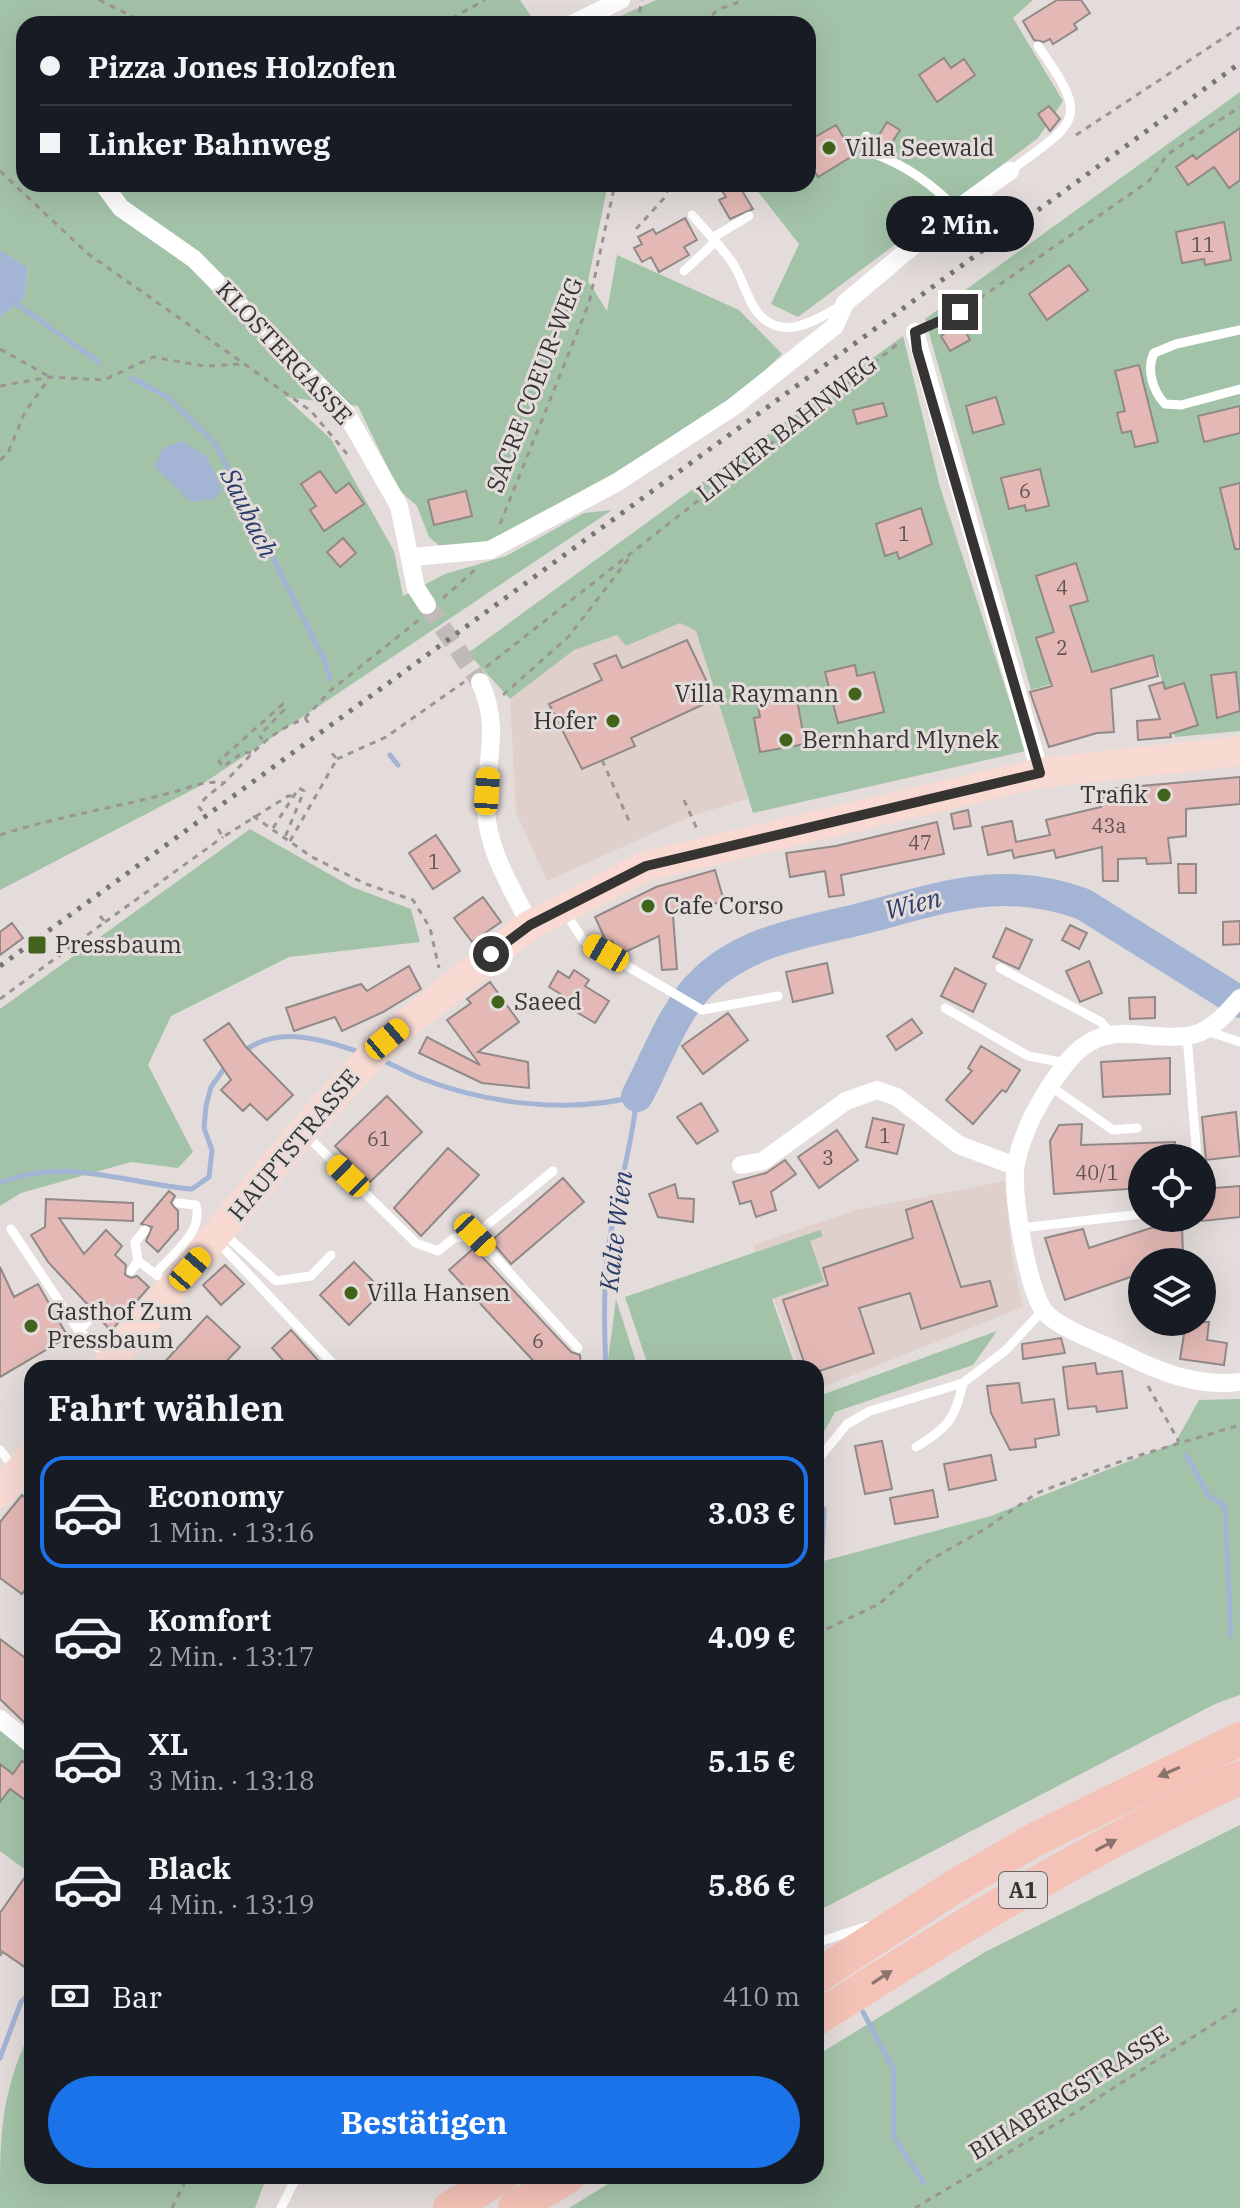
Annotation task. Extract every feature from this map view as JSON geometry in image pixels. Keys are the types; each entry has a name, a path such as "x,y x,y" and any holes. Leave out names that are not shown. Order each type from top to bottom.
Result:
{"highway":[{"name":"A1","path":"824,1972 921,1908 1036,1839 1240,1739"},
{"name":"A1","path":"824,2014 1028,1887 1168,1811 1240,1778"},
{"path":"450,2208 489,2184"},
{"path":"515,2208 556,2184"}],"main road":[{"name":"HAUPTSTRASSE","path":"112,1360 164,1281 218,1235 303,1131 387,1039 444,990 530,925 646,866 1040,773 1240,751"}],"street":[{"path":"588,16 621,0"},
{"path":"411,557 490,550 616,483 733,407 835,326 845,303 957,209 1010,171"},
{"name":"KLOSTERGASSE","path":"109,192 121,208 194,259 346,413 399,506 416,588 429,608"},
{"path":"915,332 1040,773"},
{"path":"480,675 491,706 493,732 486,809 491,846 530,925"},
{"path":"1240,998 1223,1018 1195,1033 1111,1034 1086,1045 1066,1063 1033,1111 1015,1166 1024,1256 1043,1310 1063,1325 1141,1363 1180,1378 1218,1385 1240,1382"},
{"path":"741,1165 763,1161 846,1101 877,1090 897,1097 959,1145 1015,1166"},
{"path":"0,1719 24,1738"}],"lane":[{"path":"1010,171 1061,133 1072,114 1069,90 1038,46"},
{"path":"866,136 875,154 900,163 927,180 957,209"},
{"path":"692,215 732,263 757,312 772,324 790,329 808,326 845,303"},
{"path":"684,271 713,240 749,216"},
{"path":"915,332 960,312"},
{"path":"1238,332 1176,344 1154,353 1150,362 1156,395 1165,404 1181,405 1240,389"},
{"path":"563,908 583,940 702,1010 778,996"},
{"path":"1000,968 1101,1022 1111,1034"},
{"path":"945,1008 1028,1056 1066,1063"},
{"path":"1197,1144 1195,1033 1240,1042"},
{"path":"1050,1086 1113,1130 1137,1128"},
{"path":"303,1131 416,1243 438,1251 454,1238 475,1235 553,1171"},
{"path":"145,1230 135,1242 138,1261 164,1281 196,1229 199,1217 196,1205 178,1203"},
{"path":"1021,1228 1128,1216"},
{"path":"11,1229 79,1331 105,1360"},
{"path":"218,1235 276,1281 311,1276 331,1255"},
{"path":"218,1235 330,1360"},
{"path":"475,1235 578,1348"},
{"path":"131,1271 138,1261"},
{"path":"824,1452 847,1424 870,1411 963,1383 1006,1350 1043,1310"},
{"path":"79,1331 95,1313"},
{"path":"916,1447 945,1429 955,1413 963,1383"},
{"path":"824,1940 921,1908"},
{"path":"281,2208 293,2184"}],"path":[{"path":"99,0 132,16"},
{"path":"456,16 485,0"},
{"path":"711,16 717,10 744,0"},
{"path":"1073,136 1240,27"},
{"path":"960,312 1149,181 1168,154 1240,107"},
{"path":"0,171 16,186"},
{"path":"22,192 87,253 311,411 348,455"},
{"name":"SACRE COEUR-WEG","path":"262,740 305,718 331,690 481,564 490,550 589,303 613,192"},
{"path":"636,229 667,192"},
{"name":"LINKER BAHNWEG","path":"337,759 386,737 480,675 710,488 915,332"},
{"path":"0,349 50,377"},
{"path":"0,386 50,377 104,380 153,357 204,366 246,364"},
{"path":"0,460 8,453 25,412 50,377"},
{"path":"491,706 569,636 634,552"},
{"path":"202,811 199,807 202,800 224,783 251,753 262,740 260,735 285,709 283,704 219,761 223,767 243,752 251,753"},
{"path":"305,718 312,728"},
{"path":"290,841 337,759 330,751"},
{"path":"602,760 629,821"},
{"path":"0,835 116,803 172,793 204,781 224,783"},
{"path":"273,828 299,788 304,791 285,837"},
{"path":"0,999 253,816 293,796"},
{"path":"684,800 696,828"},
{"path":"253,816 312,857 366,884 413,900 430,928 444,990"},
{"path":"218,829 223,837"},
{"path":"100,916 105,922"},
{"path":"1141,1363 1153,1396 1179,1444"},
{"path":"824,1630 879,1604 928,1561 985,1529 1037,1493 1127,1459 1240,1425"},
{"name":"BIHABERGSTRASSE","path":"915,2208 1071,2115 1240,2007"},
{"path":"172,2208 184,2184"}],"shaded area":[{"path":"680,623 696,631 748,799 691,816 547,881 516,812 510,699 574,650 617,635 626,646"},
{"path":"1005,1181 1012,1257 1023,1307 824,1387 824,1360 797,1360 753,1245 856,1210"}],"green space":[{"path":"0,0 520,0 531,16 16,16 16,192 606,192 588,281 607,311 617,255 739,310 782,354 742,393 614,473 490,541 442,548 429,537 417,506 398,489 358,406 285,397 331,439 394,551 403,596 445,574 506,556 584,513 612,510 198,787 0,890 0,317 24,298 28,269 0,250"},
{"path":"656,0 1033,0 1013,18 1063,101 1038,138 798,317 771,304 799,244 758,192 816,192 816,16 621,16"},
{"path":"1240,92 1240,731 1175,737 1165,689 1153,654 1031,690 925,319"},
{"path":"903,336 940,487 1026,751 753,813 696,631 680,623 626,646 617,635 574,650 510,699 468,653"},
{"path":"250,829 352,887 411,909 420,942 289,957 171,1016 148,1065 193,1152 178,1168 131,1162 21,1193 0,1206 0,1009"},
{"path":"820,1230 823,1236 810,1241 824,1281 772,1299 793,1360 646,1360 625,1297"},
{"path":"616,1299 635,1360 608,1360"},
{"path":"997,1331 973,1365 835,1412 824,1432 824,1394"},
{"path":"1240,1399 1240,1695 1215,1704 824,1908 824,1561 991,1516 1175,1443 1199,1400"},
{"path":"0,1725 24,1745 24,1761 13,1773 0,1764"},
{"path":"10,1789 24,1799 24,1869 0,1851 0,1803"},
{"path":"1240,1825 1240,2208 569,2208 608,2184 824,2184 824,2051 985,1952"},
{"path":"24,2045 24,2184 264,2184 255,2208 0,2208 4,2115"}],"water":[{"path":"0,250 28,268 24,298 0,317"},
{"path":"182,441 207,457 222,489 215,499 191,502 155,467 163,448"}],"building":[{"path":"1057,0 1081,0 1090,13 1074,24 1077,29 1053,44 1050,39 1044,42 1034,40 1023,21"},
{"path":"944,58 951,68 964,59 975,75 937,102 919,75"},
{"path":"1049,106 1060,119 1050,131 1038,114"},
{"path":"887,122 900,130 889,147 876,140"},
{"name":"Villa Seewald","path":"836,125 854,155 818,177 816,136"},
{"path":"1240,128 1240,180 1229,188 1214,167 1188,185 1176,167 1193,155 1196,159"},
{"path":"723,192 743,192 753,209 730,219 719,200 726,197"},
{"path":"685,218 697,240 684,247 689,255 659,272 651,257 642,262 634,248 642,244 638,237 653,229 656,234"},
{"path":"1224,222 1231,260 1205,265 1204,259 1182,263 1176,232"},
{"path":"1069,265 1088,290 1047,320 1029,294"},
{"path":"961,323 970,340 950,351 941,336"},
{"path":"1139,365 1158,442 1135,447 1131,431 1122,433 1117,413 1125,411 1115,371"},
{"path":"996,397 1004,424 973,433 966,406"},
{"path":"883,403 887,416 857,424 853,410"},
{"path":"1240,406 1240,433 1204,442 1198,416"},
{"path":"1040,469 1049,506 1026,511 1025,505 1009,509 1001,478"},
{"path":"320,471 336,493 349,483 364,504 324,531 310,510 316,506 301,484"},
{"path":"1240,483 1240,549 1235,549 1220,488"},
{"path":"466,491 472,516 434,525 428,500"},
{"path":"921,508 932,544 899,559 897,552 885,556 876,524"},
{"path":"343,538 356,553 340,567 327,552"},
{"path":"1076,563 1088,601 1070,606 1092,672 1153,655 1158,676 1111,689 1114,732 1097,733 1049,747 1030,692 1052,686 1036,638 1054,632 1036,576"},
{"name":"Hofer","path":"687,640 715,699 631,738 635,746 582,769 549,704 602,680 594,664 616,655 622,668"},
{"name":"Villa Raymann","path":"855,665 857,676 874,672 884,712 838,723 825,672"},
{"path":"1236,672 1240,711 1217,718 1211,675"},
{"path":"1163,682 1165,689 1184,683 1198,725 1170,734 1171,737 1138,740 1137,721 1160,719 1149,686"},
{"path":"796,694 805,744 760,752 754,718 760,717 757,701"},
{"path":"1240,777 1240,804 1186,809 1186,836 1168,838 1171,863 1147,864 1146,858 1118,859 1118,881 1103,881 1102,847 1056,858 1054,850 1014,858 1012,850 988,855 982,827 1012,821 1016,842 1050,835 1046,820 1101,807 1101,798 1109,798 1108,789"},
{"path":"968,810 971,826 954,829 951,814"},
{"path":"937,822 944,854 841,875 844,895 829,897 825,871 790,877 786,853 836,846"},
{"path":"436,835 460,871 433,889 409,853"},
{"path":"1178,864 1196,864 1196,893 1179,893"},
{"path":"715,870 724,901 673,915 677,969 662,970 659,936 621,954 612,941 607,943 595,917 656,887"},
{"path":"483,897 501,922 472,942 454,918"},
{"path":"1240,921 1240,944 1223,945 1223,922"},
{"path":"12,923 23,938 0,955 0,932"},
{"path":"1070,925 1087,933 1079,949 1062,940"},
{"path":"1006,928 1032,940 1019,969 993,957"},
{"path":"1089,961 1102,993 1080,1002 1066,971"},
{"path":"827,963 833,993 793,1002 786,972"},
{"path":"409,966 421,989 383,1012 342,1031 335,1017 294,1031 286,1008 361,984 367,991"},
{"path":"955,968 986,984 973,1012 941,996"},
{"path":"574,970 589,980 585,986 609,1001 595,1023 578,1013 582,1007 549,987 558,971 569,978"},
{"path":"490,982 519,1022 478,1052 528,1062 529,1088 482,1083 419,1053 427,1037 480,1065 447,1020 471,1003 467,999"},
{"path":"1155,997 1155,1018 1130,1019 1129,998"},
{"path":"728,1013 748,1040 703,1074 682,1046"},
{"path":"912,1019 922,1033 896,1050 887,1036"},
{"path":"229,1023 246,1047 293,1095 267,1120 250,1104 243,1111 221,1090 231,1080 204,1040"},
{"path":"981,1046 1020,1070 1006,1092 1002,1090 973,1124 946,1100 972,1071 968,1068"},
{"path":"1170,1058 1170,1094 1103,1097 1101,1062"},
{"path":"387,1096 422,1132 370,1182 335,1146"},
{"path":"701,1103 718,1131 697,1144 677,1117"},
{"path":"1236,1112 1240,1156 1216,1159 1216,1144 1205,1144 1202,1117"},
{"path":"873,1118 904,1125 897,1154 866,1147"},
{"path":"1082,1124 1081,1145 1175,1142 1175,1144 1128,1144 1128,1189 1054,1194 1050,1141 1059,1125"},
{"path":"837,1130 858,1160 819,1188 798,1157"},
{"path":"448,1148 479,1175 421,1236 394,1208"},
{"path":"785,1160 796,1174 771,1192 776,1210 756,1217 751,1201 740,1204 733,1182 766,1173"},
{"path":"563,1178 584,1202 511,1264 491,1241"},
{"path":"675,1184 678,1198 694,1199 693,1222 658,1217 649,1194"},
{"path":"1240,1186 1240,1217 1216,1220 1216,1188"},
{"path":"169,1191 175,1196 171,1203 178,1211 178,1229 158,1252 146,1241 152,1227 141,1224"},
{"path":"46,1199 133,1203 133,1221 59,1218 84,1254 106,1230 122,1246 115,1255 126,1265 125,1275 131,1278 137,1276 149,1287 111,1331 100,1319 100,1308 90,1307 48,1262 31,1235 45,1227"},
{"path":"932,1201 961,1287 990,1281 997,1306 921,1329 910,1293 859,1308 874,1353 824,1369 824,1360 803,1360 783,1300 828,1285 823,1268 913,1238 906,1210"},
{"path":"1083,1229 1089,1248 1139,1232 1182,1232 1183,1248 1128,1248 1128,1278 1065,1300 1045,1238"},
{"path":"474,1248 571,1352 580,1355 580,1360 533,1360 449,1270"},
{"name":"Villa Hansen","path":"354,1262 383,1291 349,1325 320,1295"},
{"path":"225,1265 244,1284 221,1305 203,1285"},
{"name":"Gasthof Zum Pressbaum","path":"0,1267 14,1297 38,1284 68,1337 24,1360 0,1377"},
{"path":"207,1316 240,1347 228,1360 166,1360"},
{"path":"291,1330 318,1360 283,1360 272,1348"},
{"path":"1184,1336 1207,1336 1207,1340 1227,1343 1224,1365 1180,1359"},
{"path":"1061,1338 1065,1353 1023,1359 1022,1344"},
{"path":"1095,1363 1097,1374 1122,1371 1127,1408 1097,1412 1096,1406 1068,1409 1063,1367"},
{"path":"1019,1383 1022,1403 1054,1399 1059,1435 1035,1439 1036,1447 1010,1450 991,1413 987,1386"},
{"path":"882,1441 892,1489 865,1494 855,1446"},
{"path":"991,1455 996,1480 949,1490 944,1464"},
{"path":"933,1490 938,1517 895,1524 890,1498"},
{"path":"22,1495 24,1497 22,1594 0,1578 0,1522"},
{"path":"0,1639 24,1657 24,1722 0,1699"},
{"path":"22,1761 24,1762 24,1799 10,1789 0,1802 0,1764 13,1774"},
{"path":"24,1878 24,1966 0,1950 0,1913"}],"waterway":[{"name":"Saubach","path":"11,300 99,362"},
{"name":"Saubach","path":"132,378 166,396 215,443 325,661 330,679"},
{"name":"Saubach","path":"390,755 398,765"},
{"name":"Wien","path":"637,1096 684,1005 721,967 757,947 796,934 968,893 1023,891 1083,904 1240,1002"},
{"path":"243,1052 256,1044 285,1037 315,1039 359,1052"},
{"name":"Kalte Wien","path":"383,1061 448,1088 529,1104 585,1104 637,1096 608,1249 604,1308 606,1360"},
{"path":"0,1183 23,1175 71,1172 192,1189 209,1177 212,1150 204,1128 206,1106 211,1087 226,1066"},
{"path":"1186,1455 1209,1496 1225,1506 1231,1636"},
{"name":"Kalte Wien","path":"0,2058 24,1999"},
{"path":"863,2012 894,2070 894,2137 924,2183"}],"tunnel":[{"path":"427,605 480,682"}],"railway":[{"path":"0,966 1240,63"}],"place":[{"name":"Villa Seewald","path":"829,148"},
{"name":"Villa Raymann","path":"855,694"},
{"name":"Hofer","path":"613,721"},
{"name":"Bernhard Mlynek","path":"786,740"},
{"name":"Trafik","path":"1164,795"},
{"name":"Cafe Corso","path":"648,906"},
{"name":"Pressbaum","path":"37,945"},
{"name":"Saeed","path":"498,1002"},
{"name":"Villa Hansen","path":"351,1293"},
{"name":"Gasthof Zum Pressbaum","path":"31,1326"}],"route":[{"path":"491,954 530,925 646,866 1040,773 917,350 915,332 960,312"}]}
